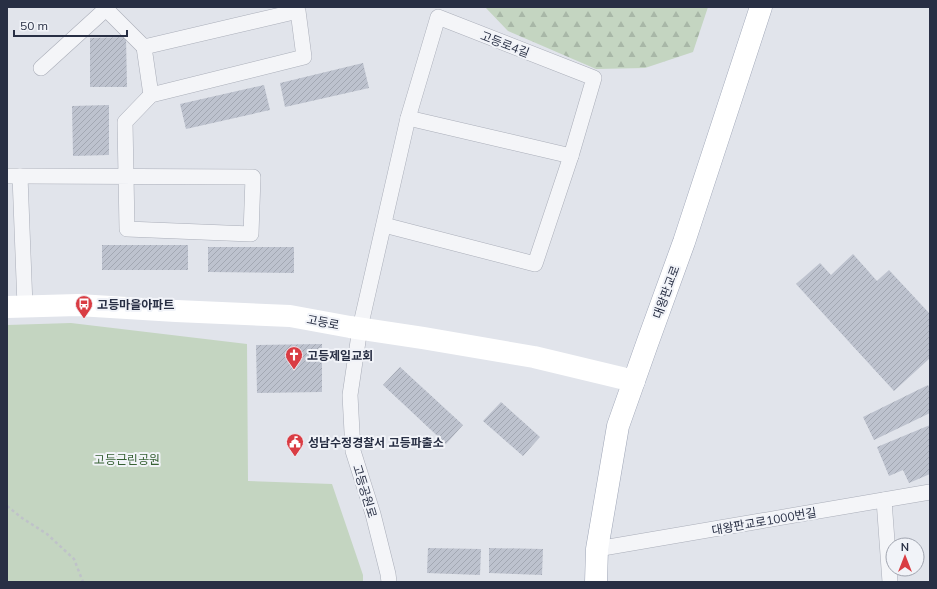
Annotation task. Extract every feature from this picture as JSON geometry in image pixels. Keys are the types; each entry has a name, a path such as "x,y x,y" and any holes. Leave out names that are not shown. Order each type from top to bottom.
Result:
{"street":[{"name":"대왕판교로","path":"596,582 597,549 618,426 684,242 761,7"},
{"path":"41,68 107,8 144,47 150,95"},
{"path":"16,306 14,176 126,176 253,177 252,234 127,229 126,176 124,122 150,95 304,57 298,12 144,47"},
{"name":"고등로4길","path":"360,328 408,118 438,18 594,78 571,156 535,264 384,225"},
{"path":"408,118 571,156"},
{"name":"고등로","path":"16,306 78,305 290,316 534,357 634,381"},
{"name":"고등공원로","path":"360,328 350,395 353,451 373,514 389,582"},
{"name":"대왕판교로1000번길","path":"597,549 930,492"},
{"path":"884,500 890,582"}],"path":[{"path":"7,506 22,518 47,534 74,559 83,582"}],"green space":[{"path":"485,7 708,7 693,52 645,68 596,69 508,31"},
{"name":"고등근린공원","path":"71,323 247,344 248,481 332,484 363,575 363,582 7,582 7,325"}],"building":[{"path":"126,37 127,87 90,87 90,38"},
{"path":"363,63 369,88 285,107 280,83"},
{"path":"264,85 270,110 186,129 180,104"},
{"path":"109,105 109,155 73,156 72,106"},
{"path":"102,245 188,245 188,270 102,270"},
{"path":"208,247 294,247 294,273 208,272"},
{"path":"853,254 877,281 889,270 930,314 930,358 894,391 796,284 820,263 831,275"},
{"path":"322,344 322,392 257,393 256,345"},
{"path":"400,367 463,425 446,444 383,385"},
{"path":"928,385 930,389 930,413 874,440 863,417"},
{"path":"501,402 540,437 523,456 483,421"},
{"path":"930,425 930,474 909,483 903,470 889,476 877,447"},
{"path":"428,548 481,549 480,575 427,573"},
{"path":"489,548 543,549 542,575 489,573"}],"place":[{"name":"고등마을아파트","path":"84,319"},
{"name":"고등제일교회","path":"294,370"},
{"name":"성남수정경찰서 고등파출소","path":"295,457"}]}
